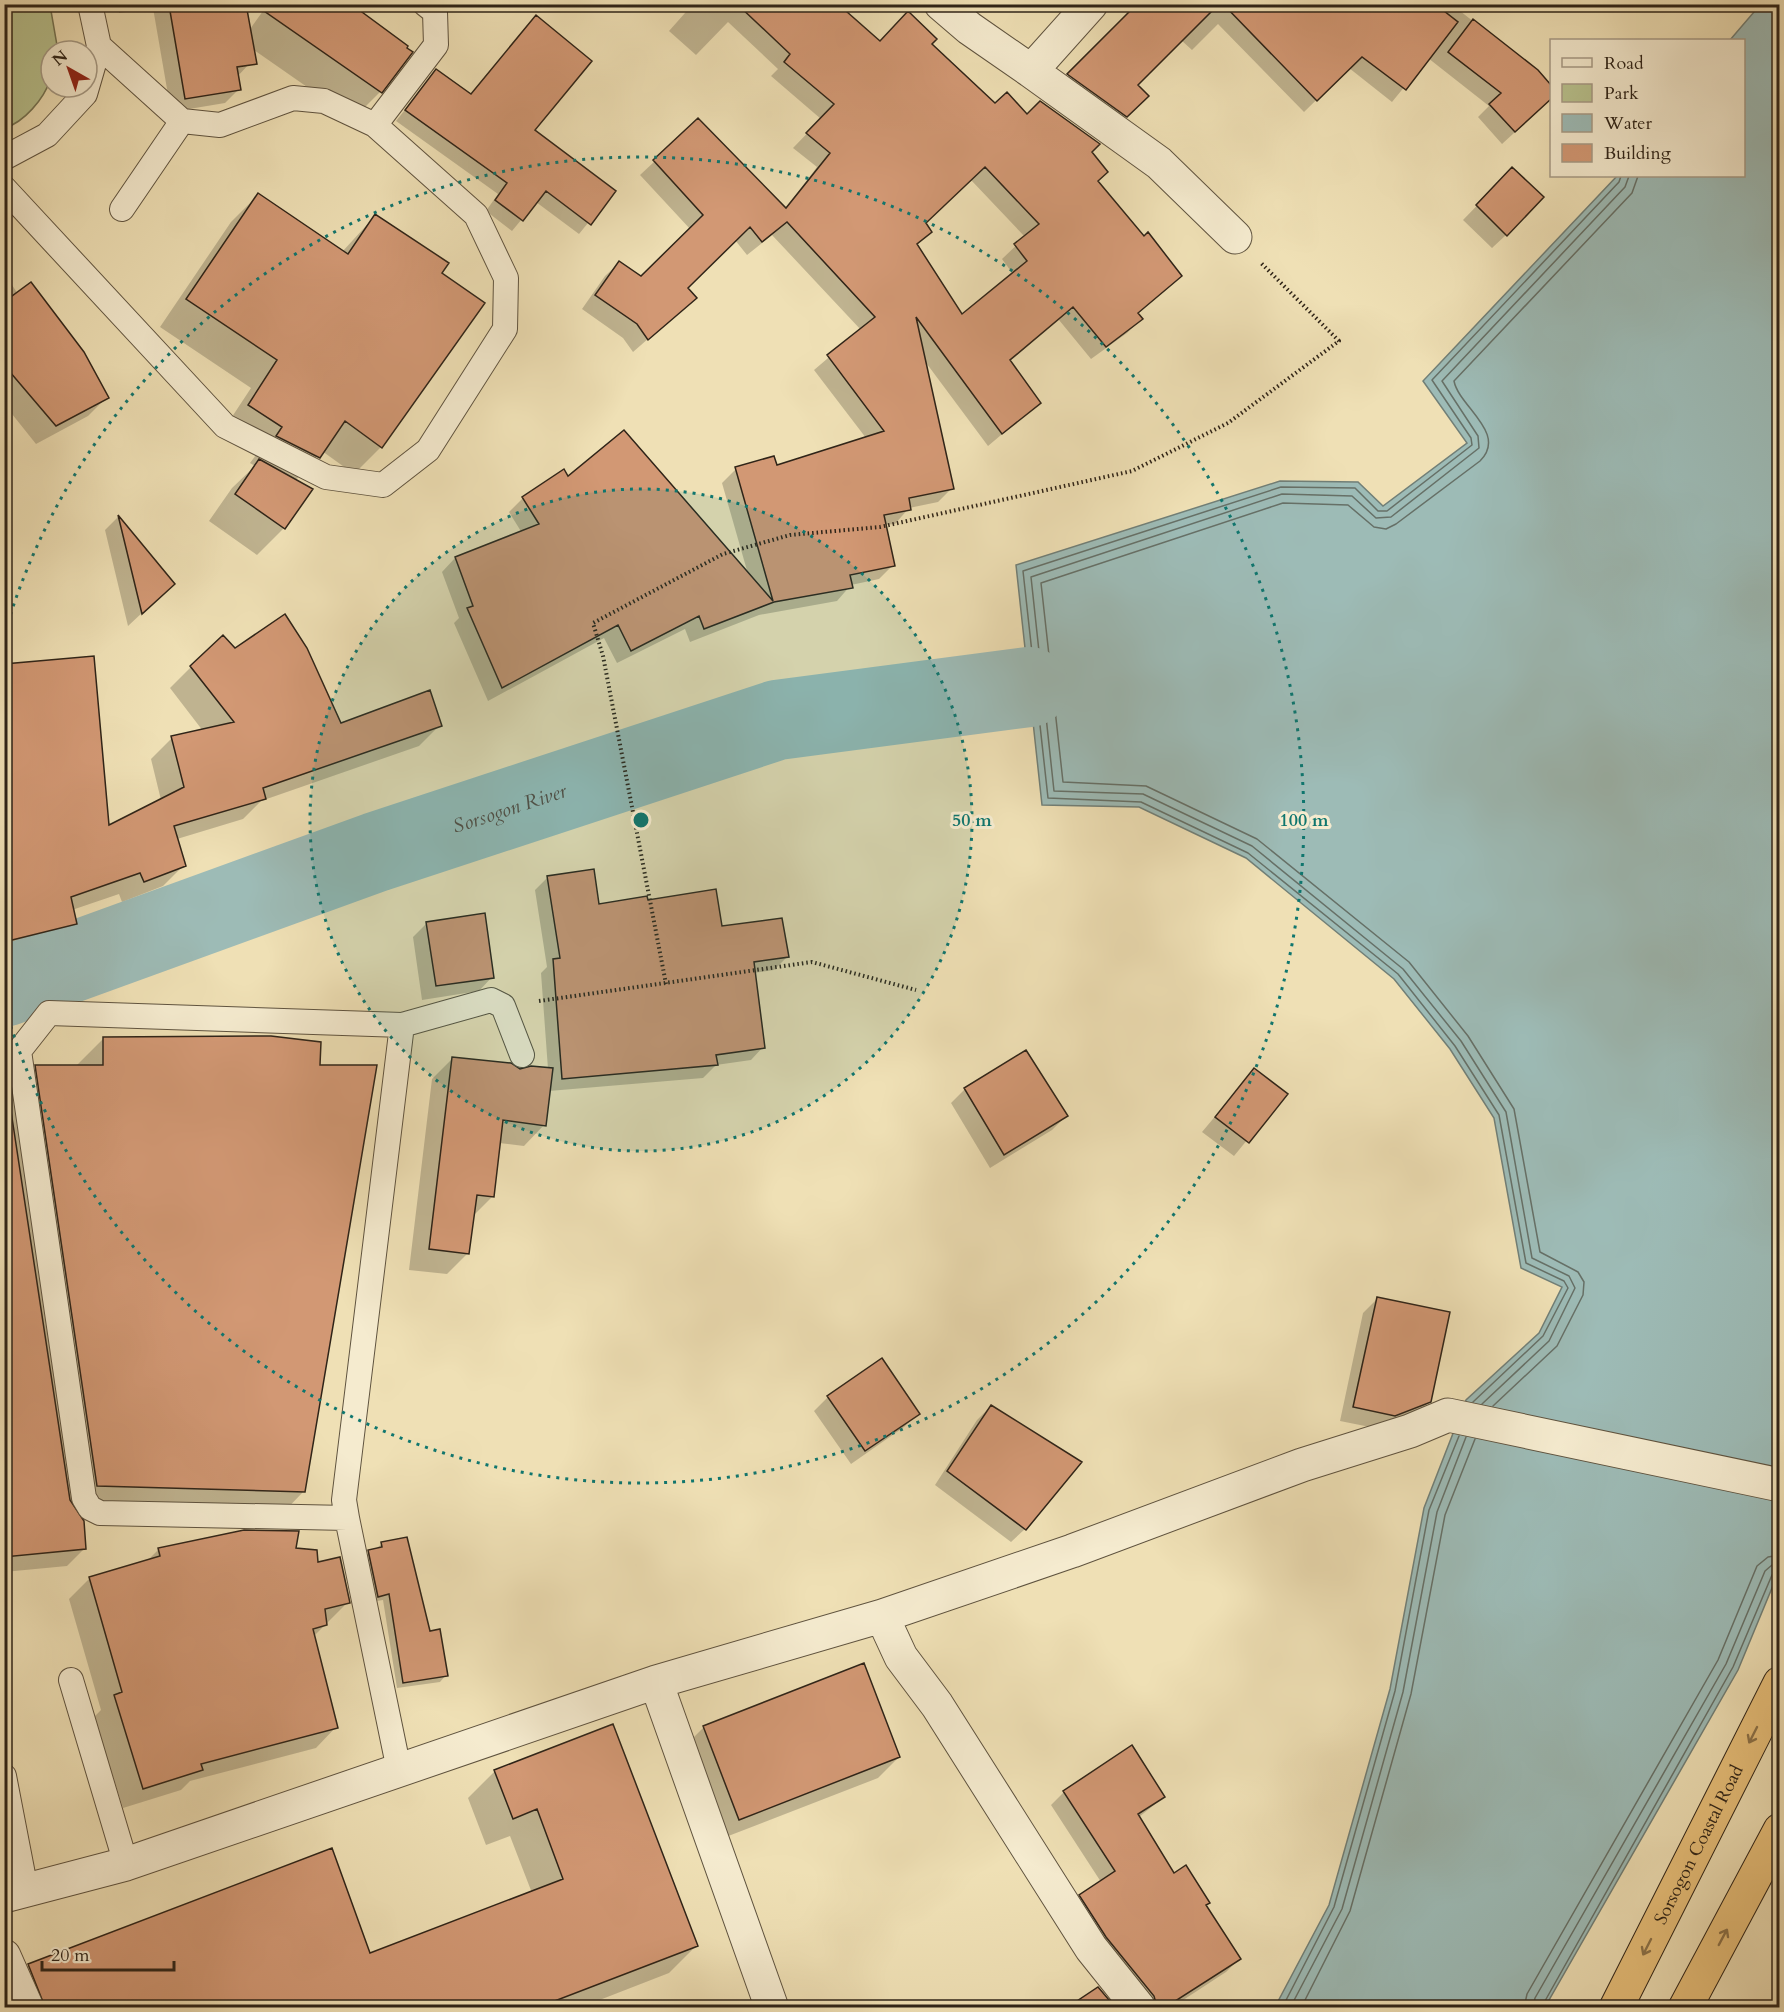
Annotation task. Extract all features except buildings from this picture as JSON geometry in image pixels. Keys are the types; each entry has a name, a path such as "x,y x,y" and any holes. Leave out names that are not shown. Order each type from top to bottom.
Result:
{"highway":[{"name":"Sorsogon Coastal Road","path":"1616,2007 1779,1683"},
{"path":"1685,2007 1779,1830"}],"street":[{"path":"941,4 969,28 1159,163 1235,237"},
{"path":"1031,71 1091,4"},
{"path":"15,1893 126,1864 657,1682 882,1616 1072,1551 1302,1465 1410,1431 1448,1415 1779,1485"},
{"path":"882,1616 901,1657 937,1704 1091,1948 1138,2007"},
{"path":"657,1682 772,2007"},
{"path":"4,1956 27,2007"}],"lane":[{"path":"90,4 98,39"},
{"path":"375,124 436,45 435,12 425,4"},
{"path":"4,188 225,426 326,477 382,485 428,450 505,330 506,278 476,215 375,124 324,101 293,98 220,125 182,121 99,46"},
{"path":"4,158 47,135 80,99"},
{"path":"122,209 182,121"},
{"path":"347,1518 100,1513 90,1508 84,1498 19,1051 49,1013 402,1025 491,999 503,1006 522,1055"},
{"path":"399,1770 344,1500 402,1025"},
{"path":"71,1680 126,1864"},
{"path":"4,1776 15,1893"}],"path":[{"path":"666,984 603,656 593,623 723,554 790,535 880,527 1132,471 1228,423 1339,340 1235,237"},
{"path":"503,1006 812,962 916,990"}],"green space":[{"path":"5,4 50,5 56,39 39,39 40,99 19,121 5,128"}],"water":[{"path":"1760,5 1779,5 1779,1571 1738,1670 1545,2007 1275,2007 1329,1905 1390,1689 1424,1508 1466,1400 1539,1333 1562,1287 1521,1268 1494,1118 1450,1049 1394,979 1246,858 1139,807 1042,805 1016,565 1280,481 1358,482 1383,506 1467,443 1423,381 1616,177 1745,177 1745,39 1731,39"}],"waterway":[{"name":"Sorsogon River","path":"4,987 376,852 777,720 1029,687"}]}
